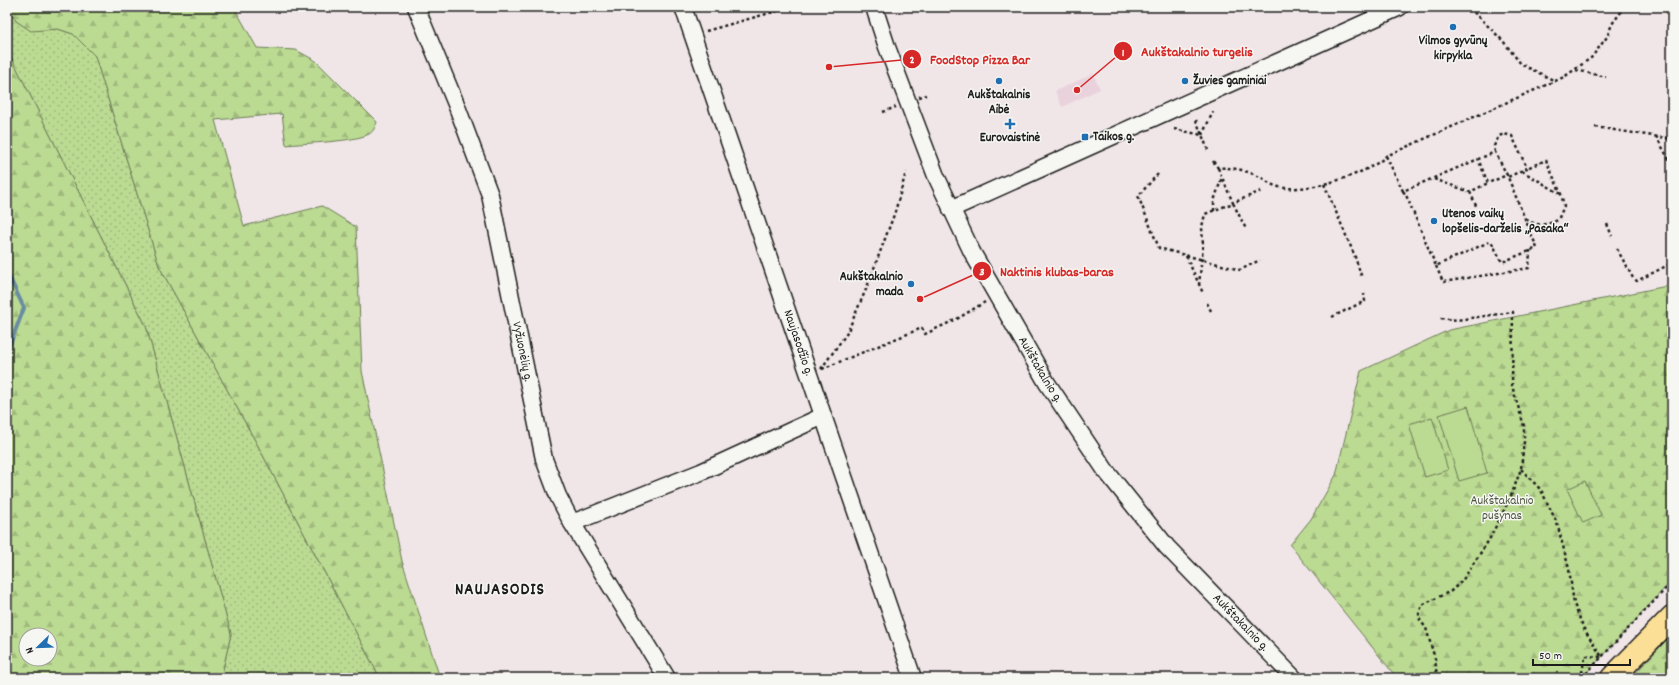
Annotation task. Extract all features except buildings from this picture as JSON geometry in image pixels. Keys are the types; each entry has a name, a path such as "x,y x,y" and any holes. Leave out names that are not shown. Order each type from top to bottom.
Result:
{"main road":[{"path":"1612,678 1672,617"}],"street":[{"name":"Vyžuonėlių g.","path":"416,7 456,104 490,195 544,459 558,496 572,523 667,678"},
{"name":"Naujasodžio g.","path":"683,7 913,678"},
{"name":"Aukštakalnio g.","path":"874,7 936,176 996,296 1047,383 1106,472 1167,547 1294,678"},
{"path":"951,208 1400,7"},
{"path":"572,523 701,472 823,416"}],"path":[{"path":"703,31 791,7"},
{"path":"1462,7 1476,14 1503,41 1521,64 1555,81"},
{"path":"1218,168 1230,167 1248,171 1276,186 1298,188 1345,179 1382,161 1386,156 1564,77 1591,58 1608,38 1612,24 1621,12"},
{"path":"1575,70 1606,77"},
{"path":"1202,135 1213,112"},
{"path":"1196,120 1208,150"},
{"path":"1595,127 1672,139"},
{"path":"1174,129 1202,135"},
{"path":"1436,266 1491,241 1502,262 1537,248 1507,176 1495,152 1494,146 1499,136 1504,134 1512,136 1527,168"},
{"path":"1655,136 1672,165"},
{"path":"1403,191 1495,152"},
{"path":"1386,156 1443,282 1528,268 1530,250"},
{"path":"1478,159 1488,183"},
{"path":"1433,178 1470,192 1488,183 1522,171 1546,160 1561,194 1564,206 1558,220 1544,225 1531,223 1525,219"},
{"path":"1213,161 1218,168 1233,203 1246,228"},
{"path":"1522,171 1561,194"},
{"path":"906,172 895,212 867,287 846,334 821,369 922,328 925,334 957,319 996,296"},
{"path":"1158,174 1138,196 1159,248 1240,270 1260,260"},
{"path":"1214,211 1214,202 1222,177"},
{"path":"1324,184 1354,254 1362,278"},
{"path":"1199,285 1203,246 1202,227 1205,214 1261,191"},
{"path":"1470,192 1476,208"},
{"path":"1607,224 1612,236"},
{"path":"1617,249 1633,278 1637,281 1672,263"},
{"path":"1186,255 1203,293"},
{"path":"1332,317 1365,301 1364,294"},
{"path":"1207,303 1211,311"},
{"path":"1437,678 1436,663 1426,628 1420,620 1418,614 1422,605 1451,592 1462,581 1489,540 1511,496 1521,469 1524,442 1524,426 1512,386 1513,365 1511,345 1513,312 1457,320 1440,318"},
{"path":"1521,469 1542,490 1557,523 1569,569 1574,604 1584,629 1602,657"},
{"path":"1582,678 1672,582"},
{"path":"1582,678 1585,656 1602,657"}],"shaded area":[{"path":"1093,74 1100,89 1062,107 1055,91"}],"green space":[{"path":"7,7 9,7 16,21 31,30 58,29 73,34 95,56 159,266 257,444 380,678 221,678 231,634 146,326 7,49"},
{"path":"9,7 234,7 257,48 296,50 316,61 377,122 372,132 362,137 286,145 282,114 215,120 244,226 322,206 356,227 362,371 402,561 440,678 380,678 257,444 159,266 95,56 73,34 58,29 31,31 16,21"},
{"path":"7,49 146,326 231,634 221,678 7,678"},
{"name":"Aukštakalnio pušynas","path":"1672,285 1672,580 1581,678 1397,678 1290,545 1311,519 1336,475 1361,371 1449,330"},
{"path":"1468,406 1487,473 1459,481 1439,415"},
{"path":"1432,417 1448,470 1425,477 1409,424"},
{"path":"1585,481 1601,515 1583,523 1567,489"},
{"path":"1672,634 1672,678 1631,678"}],"waterway":[{"path":"7,272 24,308 7,352"}],"place":[{"name":"Vilmos gyvūnų kirpykla","path":"1453,27"},
{"name":"FoodStop Pizza Bar","path":"829,67"},
{"name":"Aukštakalnis Aibė","path":"999,81"},
{"name":"Žuvies gaminiai","path":"1185,81"},
{"name":"Aukštakalnio turgelis","path":"1077,90"},
{"name":"Eurovaistinė","path":"1010,124"},
{"name":"Taikos g.","path":"1085,137"},
{"name":"Utenos vaikų lopšelis-darželis „Pasaka“","path":"1434,221"},
{"name":"Aukštakalnio mada","path":"911,284"},
{"name":"Naktinis klubas-baras","path":"920,299"}],"district":[{"name":"NAUJASODIS","path":"500,591"}]}
